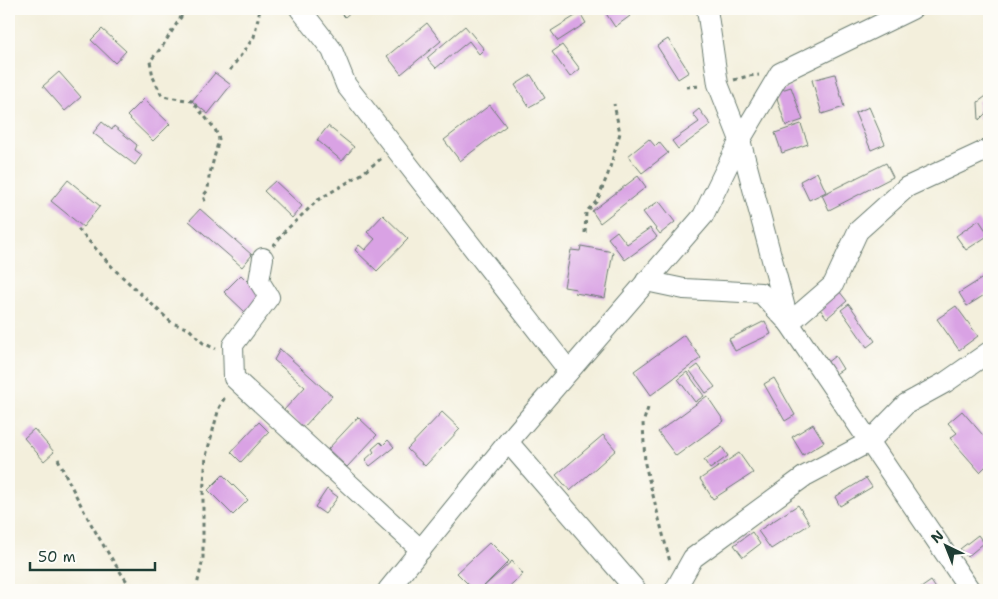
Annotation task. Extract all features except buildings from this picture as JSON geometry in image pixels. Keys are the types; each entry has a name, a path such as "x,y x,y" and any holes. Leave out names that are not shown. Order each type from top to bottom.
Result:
{"street":[{"path":"300,9 332,50 346,85 570,371"},
{"path":"707,9 718,84 740,140 789,323"},
{"path":"388,590 508,442 703,216 740,140 780,73 912,9"},
{"path":"789,323 833,285 858,231 907,187 989,150"},
{"path":"263,258 259,281 269,297 233,345 234,378 421,550"},
{"path":"646,281 684,289 761,293 789,323 970,590"},
{"path":"675,588 693,558 805,476 869,442 906,404 946,382 989,352"},
{"path":"508,442 636,590"}],"path":[{"path":"186,9 150,62 153,77 162,96 192,101 215,129 219,139 209,177 208,190 203,196 206,204"},
{"path":"230,70 254,37 260,9"},
{"path":"585,233 586,212 597,201 608,174 620,133 614,104"},
{"path":"263,258 285,231 318,200 360,175 396,148"},
{"path":"78,229 115,270 172,323 189,329 203,343 223,352 233,345"},
{"path":"196,590 202,559 206,456 219,408 234,378"},
{"path":"648,408 642,423 645,464 675,588"},
{"path":"58,459 85,515 110,558 133,590"}]}
